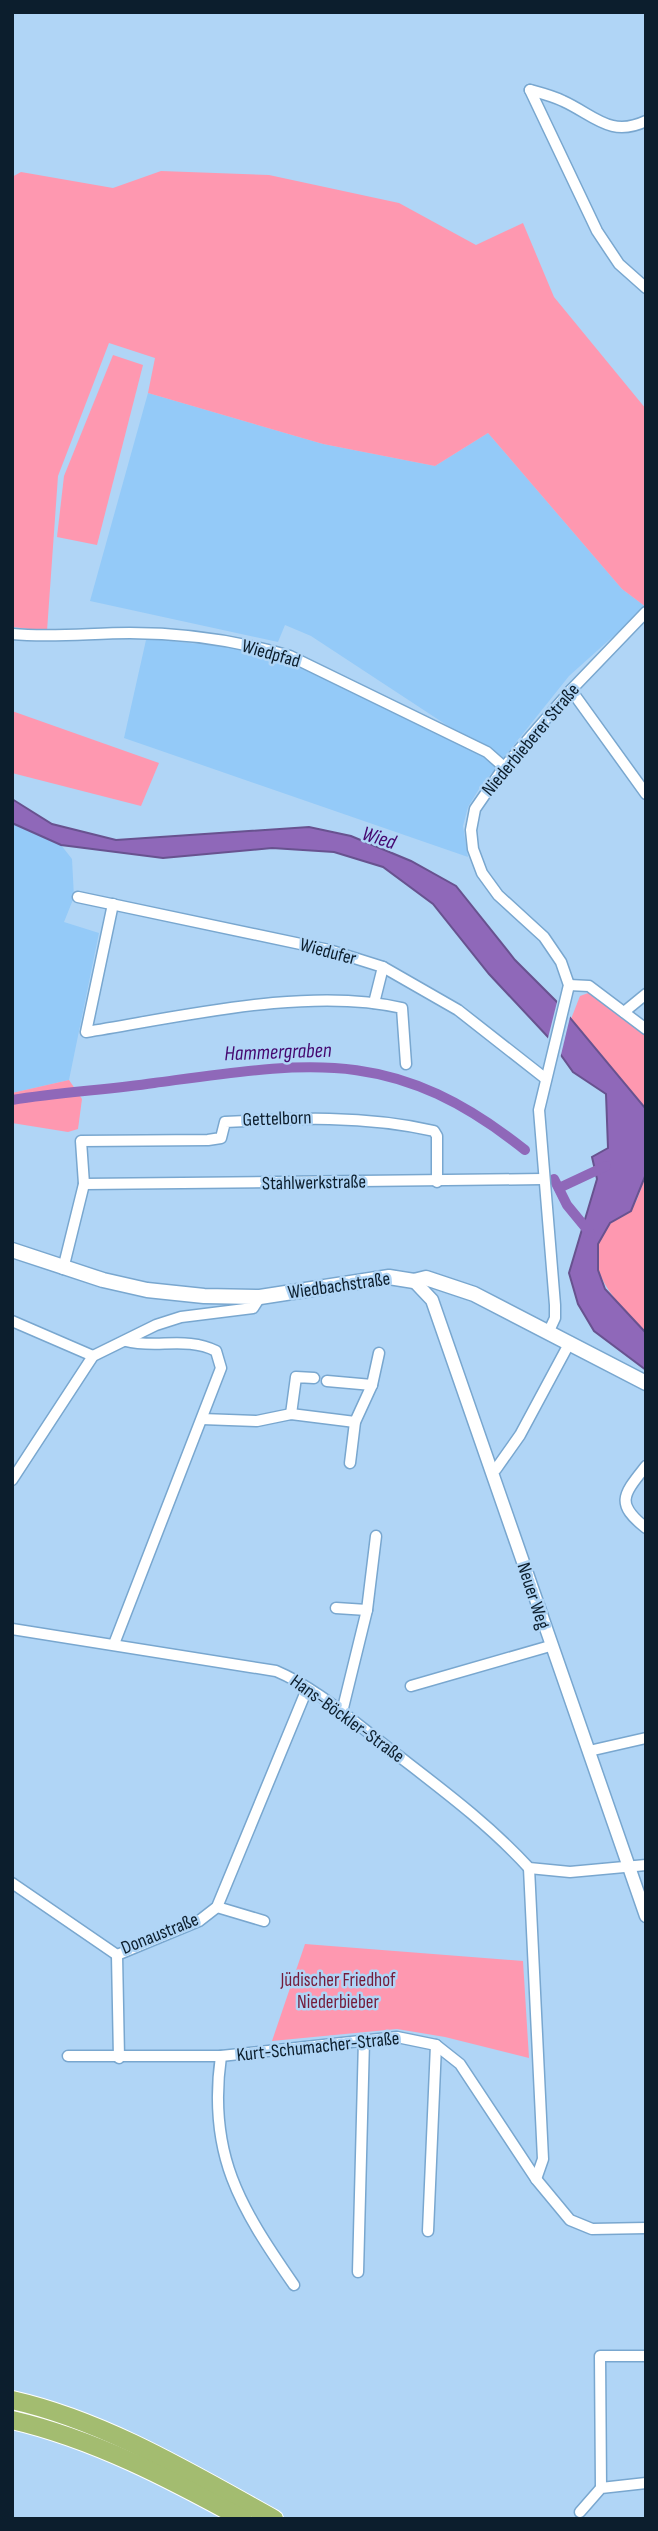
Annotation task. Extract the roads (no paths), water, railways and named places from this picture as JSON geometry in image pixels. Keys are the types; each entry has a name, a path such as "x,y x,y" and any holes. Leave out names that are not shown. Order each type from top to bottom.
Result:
{"highway":[{"path":"12,2400 103,2431 181,2468 274,2519"},
{"path":"12,2420 96,2447 178,2483 243,2519"}],"main road":[{"name":"Wiedbachstraße","path":"12,1250 63,1269 147,1290 204,1296 260,1297 389,1277 414,1281 426,1278 457,1287 549,1331 646,1383"}],"street":[{"path":"643,283 620,264 597,231 530,90 562,100 613,127 625,128 646,121"},
{"name":"Niederbieberer Straße","path":"569,985 561,962 544,937 498,895 475,858 471,830 475,809 504,767 571,690 646,612"},
{"name":"Wiedpfad","path":"12,634 44,637 142,633 197,637 268,649 290,656 487,752 504,767"},
{"path":"571,690 646,794"},
{"name":"Wiedufer","path":"78,897 329,950 383,967 458,1010 546,1079"},
{"path":"113,904 86,1031 262,1004 374,1003 402,1008 406,1064"},
{"path":"374,1003 383,967"},
{"path":"549,1331 555,1318 555,1305 539,1110 569,985 589,986 646,1029"},
{"path":"624,1012 646,994"},
{"name":"Gettelborn","path":"84,1184 81,1141 208,1140 221,1138 225,1122 312,1117 394,1123 434,1131 437,1136 437,1182"},
{"name":"Stahlwerkstraße","path":"84,1184 543,1179"},
{"path":"63,1269 84,1184"},
{"name":"Neuer Weg","path":"414,1281 432,1300 646,1916"},
{"path":"12,1480 93,1356 156,1325 181,1317 253,1308 260,1297"},
{"path":"12,1321 93,1356"},
{"path":"114,1644 184,1469 220,1368 216,1351 175,1341 125,1341"},
{"path":"491,1471 496,1469 520,1435 570,1342"},
{"path":"350,1463 355,1422 372,1385 379,1353"},
{"path":"282,1375 314,1378"},
{"path":"291,1414 296,1377"},
{"path":"327,1381 372,1385"},
{"path":"202,1419 257,1421 291,1414 355,1422"},
{"path":"12,1456 26,1461"},
{"path":"646,1466 625,1492 624,1502 627,1512 646,1528"},
{"path":"342,1712 367,1610 376,1536"},
{"path":"336,1608 367,1610"},
{"name":"Hans-Böckler-Straße","path":"12,1629 276,1671 342,1712 493,1829 529,1868"},
{"path":"411,1686 550,1646"},
{"name":"Donaustraße","path":"12,1883 117,1955 198,1921 217,1907 307,1689"},
{"path":"589,1751 646,1738"},
{"path":"536,2179 543,2159 530,1949 529,1868 570,1872 646,1865"},
{"path":"217,1907 264,1922"},
{"path":"117,1955 119,2058"},
{"name":"Kurt-Schumacher-Straße","path":"68,2056 221,2056 407,2037 436,2045 460,2064 536,2179 570,2220 580,2226 646,2228"},
{"path":"358,2272 364,2040"},
{"path":"428,2231 436,2045"},
{"path":"221,2056 217,2082 218,2133 230,2175 249,2221 294,2285"},
{"path":"580,2512 601,2488 600,2356 646,2356"},
{"path":"601,2488 646,2483"}],"waterway":[{"name":"Hammergraben","path":"12,1100 260,1070 306,1067 349,1069 391,1077 433,1092 478,1116 525,1150"},
{"path":"559,1188 606,1166"},
{"name":"Hammergraben","path":"554,1179 567,1205 590,1233"}],"water label":[{"name":"Wied","path":"379,838"}],"park label":[{"name":"Jüdischer Friedhof Niederbieber","path":"338,1991"}]}
